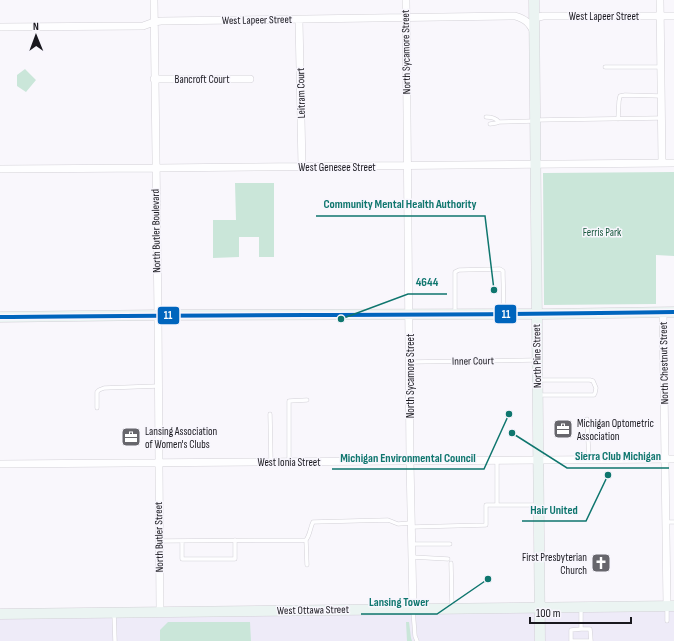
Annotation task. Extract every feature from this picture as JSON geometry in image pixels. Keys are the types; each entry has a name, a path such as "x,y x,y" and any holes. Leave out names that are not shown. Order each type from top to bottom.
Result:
{"street":[{"name":"North Butler Boulevard","path":"154,0 158,315 158,463"},
{"name":"North Sycamore Street","path":"406,0 410,461 413,609"},
{"name":"North Pine Street","path":"534,0 536,360 540,641"},
{"path":"660,0 662,163"},
{"name":"West Lapeer Street","path":"0,27 143,26 154,22 515,16 522,18 528,23 534,32"},
{"name":"West Lapeer Street","path":"534,18 543,16 674,16"},
{"name":"Leitram Court","path":"300,20 302,167"},
{"name":"Bancroft Court","path":"154,79 250,79"},
{"name":"West Genesee Street","path":"0,169 674,163"},
{"name":"North Chestnut Street","path":"663,312 665,522 670,606"},
{"path":"0,317 674,312"},
{"name":"West Ionia Street","path":"0,464 674,459"},
{"name":"North Butler Street","path":"158,463 160,612"},
{"name":"West Ottawa Street","path":"0,614 670,606"}],"lane":[{"path":"605,67 660,67"},
{"path":"618,119 620,96 661,96"},
{"path":"486,117 490,117 499,122"},
{"path":"490,124 535,120 661,118"},
{"path":"455,314 455,276 458,270 503,271 504,314"},
{"name":"Inner Court","path":"410,362 536,360"},
{"path":"537,380 590,380 593,381 596,388 596,393 594,395 537,395"},
{"path":"97,408 97,392 104,388 158,386"},
{"path":"289,462 289,401 307,400"},
{"path":"270,414 271,462"},
{"path":"587,419 589,460"},
{"path":"496,460 497,505"},
{"path":"307,565 306,540 313,522 388,520 398,524 412,525 486,525 486,505 538,504"},
{"path":"665,522 674,522"},
{"path":"182,541 182,559 235,559 235,540"},
{"path":"159,541 306,540"},
{"path":"412,544 450,544"},
{"path":"412,557 448,559"},
{"path":"451,563 452,608"},
{"path":"667,621 670,606"},
{"path":"581,607 581,629"},
{"path":"413,609 415,636 417,641"},
{"path":"114,612 115,641"},
{"path":"581,629 590,629 591,641 572,641 571,630 581,629"}],"shaded area":[{"path":"674,607 674,641 0,641 0,614"}],"green space":[{"path":"25,69 36,80 26,92 17,86 17,75"},
{"name":"Ferris Park","path":"674,172 674,256 656,255 656,304 544,305 543,173"},
{"path":"235,183 274,183 274,257 259,257 259,237 239,237 239,257 213,258 213,220 236,220"},
{"path":"168,622 250,622 251,641 160,641 160,630"},
{"path":"406,622 409,622 412,641 407,641"}],"transit line":[{"name":"11","path":"0,317 674,312"}],"place":[{"name":"Community Mental Health Authority","path":"494,290"},
{"name":"4644","path":"341,319"},
{"name":"Michigan Environmental Council","path":"509,414"},
{"name":"Michigan Optometric Association","path":"563,429"},
{"name":"Sierra Club Michigan","path":"512,433"},
{"name":"Lansing Association of Women's Clubs","path":"131,437"},
{"name":"Hair United","path":"608,475"},
{"name":"First Presbyterian Church","path":"601,563"},
{"name":"Lansing Tower","path":"488,579"}]}
